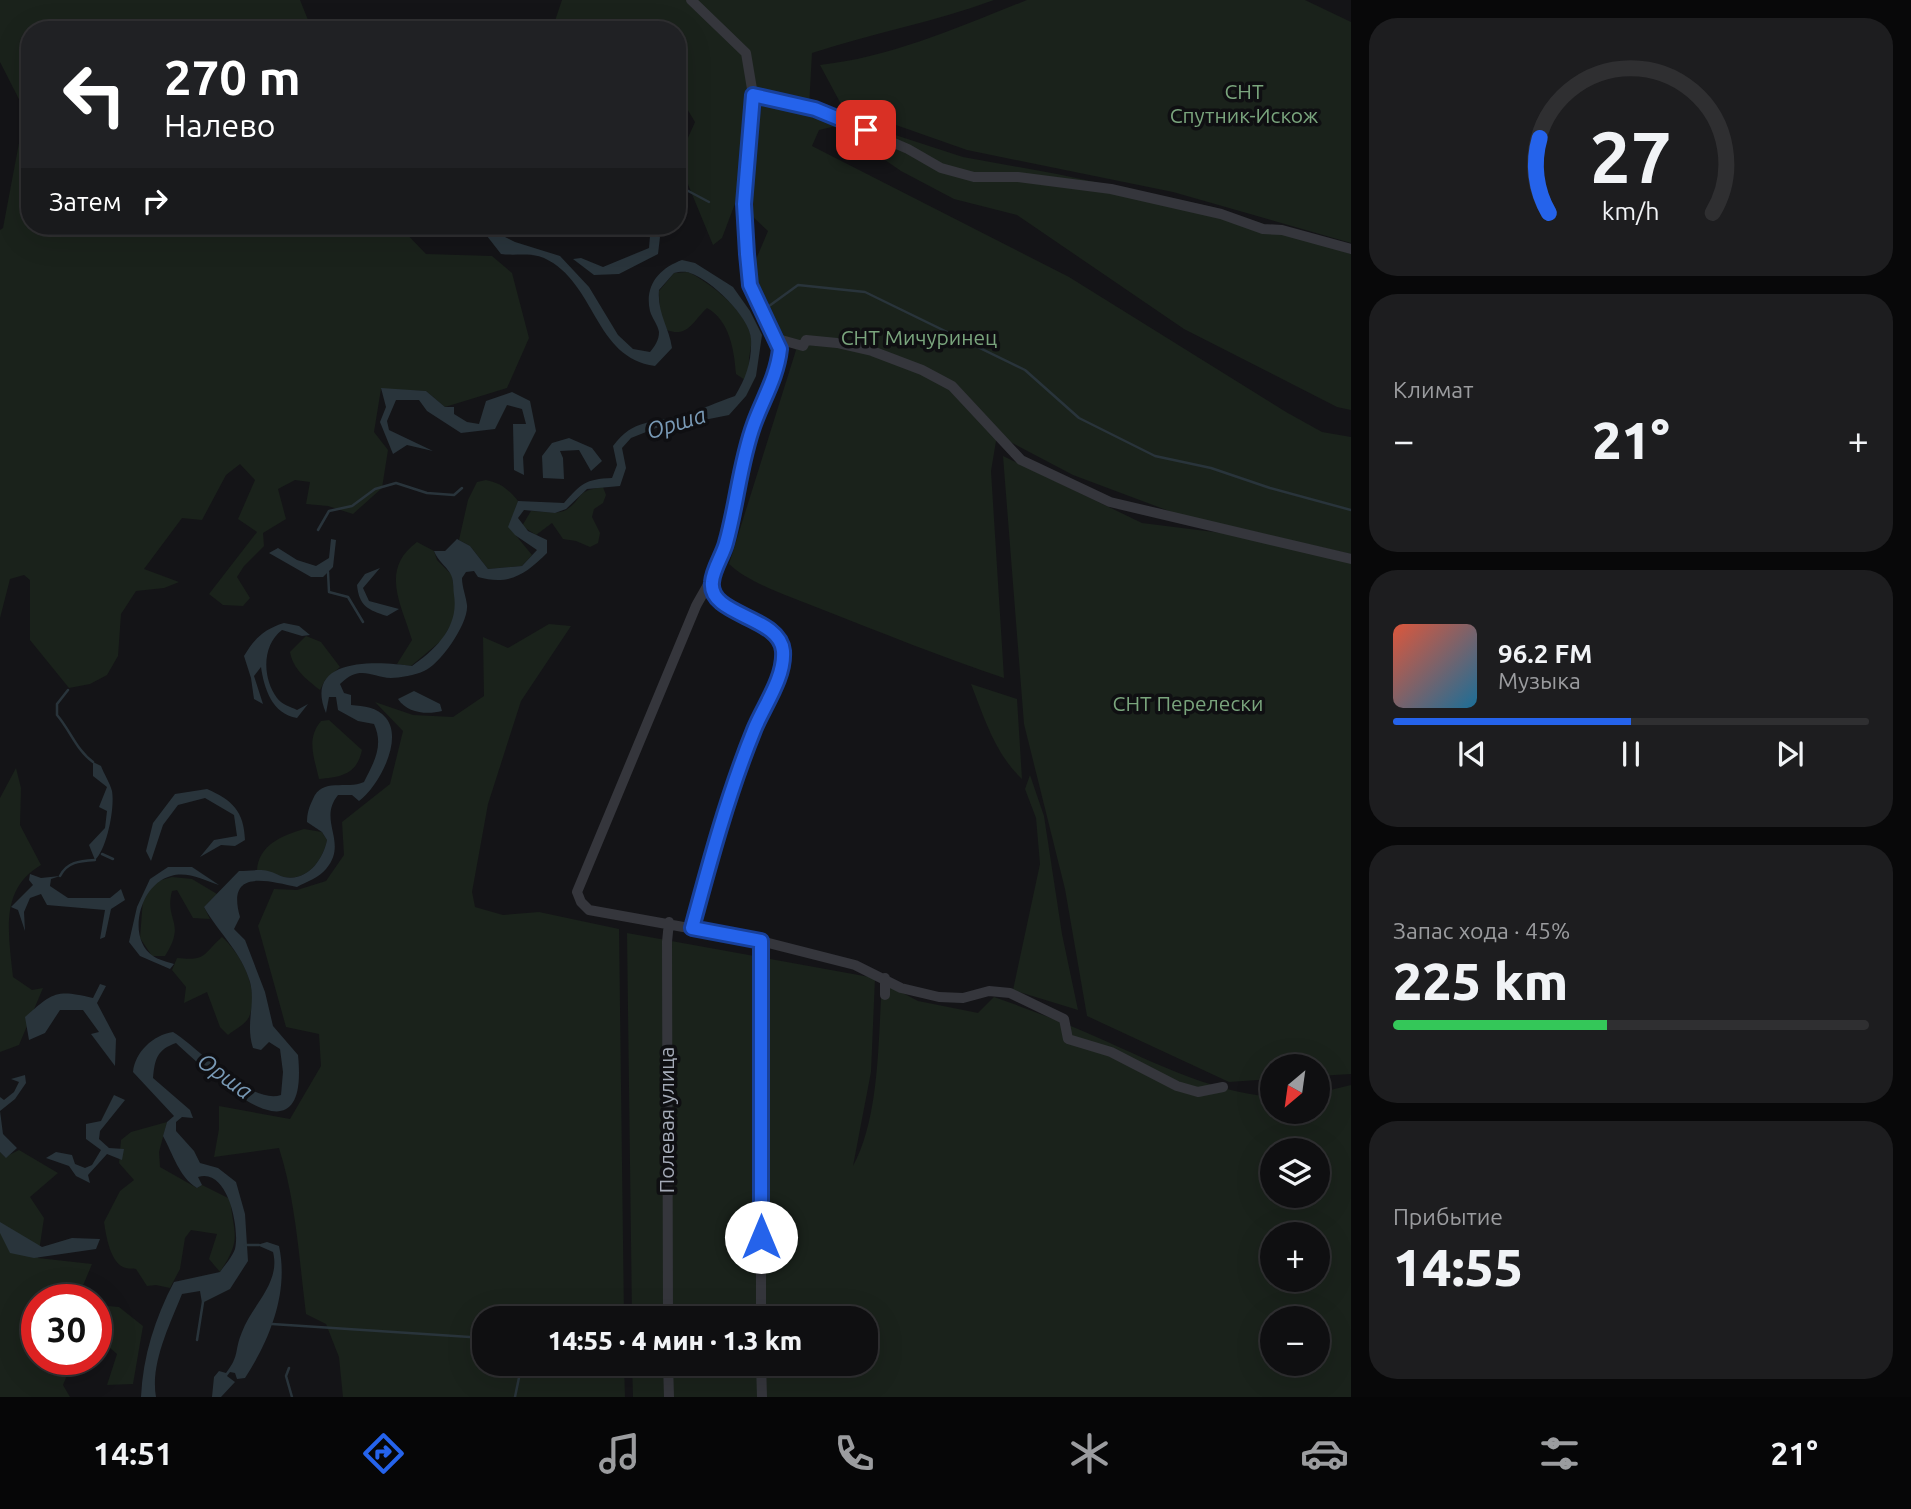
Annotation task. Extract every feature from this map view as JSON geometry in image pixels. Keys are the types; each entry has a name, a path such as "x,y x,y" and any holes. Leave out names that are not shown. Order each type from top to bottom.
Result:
{"street":[{"path":"691,0 746,53 753,95 744,204 750,285 780,349 779,358 753,426 725,546 712,580 696,606 577,892 581,902 589,910 669,922 761,941 855,965 901,988 940,997 963,998 989,991 1010,993 1064,1019 1068,1039 1111,1052 1177,1086 1198,1092 1223,1087"},
{"path":"753,95 828,113 908,149 941,168 974,177 1018,177 1111,189 1221,214 1263,229 1282,230 1351,249"},
{"path":"774,338 803,346"},
{"path":"779,358 803,346 806,340 837,343 872,351 922,370 952,386 1021,460 1110,502 1351,559"},
{"path":"692,928 719,833 754,731 779,675 783,652 775,632 721,602 715,594 712,580"},
{"name":"Полевая улица","path":"668,1306 669,922"},
{"path":"761,941 761,1306"},
{"path":"885,978 885,995"},
{"path":"668,1376 669,1397"},
{"path":"761,1376 762,1397"}],"green space":[{"path":"0,0 300,0 308,21 21,21 21,103 0,62"},
{"name":"СНТ Мичуринец","path":"562,0 994,0 812,53 809,107 963,157 1213,207 1351,254 1351,410 1337,407 1184,329 1017,215 954,199 901,171 836,126 819,130 812,146 1069,277 1322,432 1351,437 1351,554 1177,514 1073,475 997,435 991,471 1004,678 786,595 738,571 729,564 796,350 767,331 754,264 768,231 736,201 722,238 713,245 686,179 686,142 695,122 686,107 686,21 555,21"},
{"name":"СНТ Спутник-Искож","path":"1027,0 1305,0 1351,22 1351,243 1173,192 967,150 842,106 820,65 872,56 899,48"},
{"path":"21,132 21,235 408,235 426,254 492,256 512,273 529,338 507,388 445,407 426,391 381,389 374,432 388,450 382,488 353,514 328,506 306,504 310,482 295,480 278,489 286,519 263,533 264,546 237,577 250,598 243,606 223,605 209,594 257,532 238,519 255,480 240,464 226,475 202,520 182,518 144,569 179,582 164,588 136,591 121,614 118,656 107,675 90,684 69,688 30,640 30,580 24,575 10,579 0,618 0,230 3,228"},
{"path":"688,272 726,298 748,327 751,342 745,380 736,374 726,328 707,308 685,330 667,330 660,316 659,291 674,273"},
{"name":"СНТ Перелески","path":"1003,456 1142,523 1262,538 1351,563 1351,1074 1330,1075 1330,1054 1260,1054 1260,1080 1229,1082 1087,1016 1065,889 1024,724"},
{"path":"486,480 504,487 518,501 509,527 532,555 522,566 488,569 470,546 459,540 468,500 477,482"},
{"path":"603,487 606,495 603,503 594,509 592,517 600,533 598,543 590,547 563,539 552,523 536,535 522,526 531,511 553,513 566,510 583,493"},
{"path":"417,542 434,551 437,560 452,575 456,605 454,619 442,640 411,666 397,664 412,640 399,601 396,576 405,553"},
{"path":"549,624 571,626 521,701 488,804 472,892 475,907 503,915 539,912 619,929 624,1306 472,1306 472,1376 624,1376 625,1397 343,1397 339,1357 326,1324 306,1314 293,1209 279,1148 214,1157 219,1129 219,1106 290,1119 321,1066 319,1034 286,1027 258,926 274,889 297,890 326,881 344,855 342,822 390,784 403,731 375,702 413,715 453,717 484,696 483,637 508,648"},
{"path":"306,636 321,642 340,667 325,680 320,690 297,669 290,652"},
{"path":"971,684 1017,699 1022,779 997,747"},
{"path":"329,720 362,750 360,758 347,773 319,779 312,741 321,721"},
{"path":"16,768 21,788 20,825 41,865 28,875 13,899 9,928 13,977 32,990 43,988 19,1045 0,1052 0,798"},
{"path":"1030,775 1044,816 1062,934 1078,1010 1013,990 1040,864 1036,818 1025,789"},
{"path":"304,829 322,832 327,840 322,855 313,868 292,878 257,871 262,854 273,842"},
{"path":"172,877 192,879 217,894 204,907 210,919 193,918 177,890 172,891 170,901 174,936 165,956 152,956 140,938 143,899 149,887"},
{"path":"627,933 875,978 871,1072 853,1166 862,1146 873,1101 882,982 918,1001 978,1013 994,997 1199,1081 1260,1096 1260,1124 1330,1124 1330,1090 1351,1085 1351,1397 633,1397 632,1376 878,1376 878,1306 632,1306"},
{"path":"222,937 242,963 251,985 252,996 249,1017 228,1035 220,1027 207,992 184,1003 186,987 172,970 177,958 199,957"},
{"path":"167,1122 159,1152 160,1167 197,1188 202,1185 230,1199 235,1237 231,1252 220,1272 209,1259 217,1234 191,1230 185,1238 180,1269 170,1288 147,1286 136,1269 127,1268 116,1261 104,1222 120,1191 134,1180 119,1163 121,1140 131,1132"},
{"path":"19,1150 58,1173 30,1197 44,1218 38,1258 92,1264 84,1284 21,1284 21,1375 67,1375 63,1385 70,1397 0,1397 0,1152 5,1157"},
{"path":"112,1306 119,1307 143,1326 133,1384 107,1385 117,1354 112,1350"}],"water":[{"name":"Орша","path":"501,235 560,256 589,287 618,335 633,349 650,352 659,332 650,311 649,293 652,286 661,273 674,263 682,260 695,263 733,287 750,311 762,335 756,376 746,396 729,415 699,421 686,429 656,428 631,438 622,448 626,468 620,486 587,489 566,509 555,513 524,510 518,518 528,531 547,540 547,553 532,567 508,579 489,579 478,577 474,571 466,572 462,578 467,605 463,622 452,642 431,667 417,674 394,678 354,674 340,684 344,693 351,695 351,705 374,709 386,718 391,727 390,750 381,774 359,801 352,795 338,795 332,805 330,814 335,850 323,872 297,887 262,881 244,884 239,891 237,901 240,917 234,929 245,940 265,992 273,1026 298,1055 298,1090 289,1107 274,1111 254,1105 233,1092 176,1043 161,1052 156,1060 153,1078 190,1110 193,1118 182,1117 176,1122 176,1131 194,1151 200,1163 218,1168 236,1182 245,1214 248,1261 230,1289 202,1303 200,1291 182,1294 158,1358 156,1397 141,1397 151,1338 174,1282 220,1272 234,1252 236,1228 230,1202 217,1181 208,1176 198,1177 202,1185 197,1188 181,1171 163,1136 167,1122 174,1116 133,1072 134,1065 146,1046 173,1032 240,1084 269,1096 281,1095 283,1072 280,1049 269,1042 261,1050 253,1048 250,1030 250,982 236,952 204,907 239,871 265,870 292,878 307,873 318,862 327,840 322,832 307,822 309,807 317,792 328,786 364,782 378,747 374,724 358,721 338,710 336,697 329,697 326,713 321,694 325,681 334,672 348,666 381,663 412,666 437,645 449,627 455,607 452,578 434,551 445,551 457,539 470,546 488,569 522,566 537,550 508,527 518,501 564,503 584,484 612,478 617,465 613,446 628,431 644,423 689,413 735,396 748,369 751,339 744,320 728,300 698,277 686,272 674,273 659,290 660,306 672,348 655,366 635,360 619,349 575,284 561,269 539,256 501,254 487,236"},
{"path":"648,235 660,237 658,254 619,274 594,275 573,259 581,258 603,267 649,248 650,236"},
{"path":"381,388 426,391 445,407 454,407 454,414 467,422 479,424 486,401 512,392 530,401 536,431 523,457 524,475 514,470 513,424 526,424 522,409 507,405 495,429 461,433 427,411 419,400 396,400 387,421 389,430 433,451 407,445 393,454 380,422 386,407"},
{"path":"569,438 592,448 602,461 591,471 579,450 560,451 564,479 543,478 542,456 552,443"},
{"path":"331,539 336,540 333,567 323,577 311,577 269,553 278,548 297,560 316,566 329,558"},
{"path":"380,568 363,588 369,601 399,609 387,616 375,612 362,602 357,585 365,574"},
{"path":"284,623 299,626 310,635 302,636 282,630 271,644 266,662 269,681 277,698 297,710 308,704 297,718 288,716 275,706 264,683 261,667 254,676 263,704 254,699 244,656 260,635"},
{"path":"414,691 440,704 442,711 418,712 398,699"},
{"path":"93,762 101,766 113,798 106,838 95,860 89,845 105,828 107,811 99,807 107,787 93,776"},
{"path":"207,789 230,802 235,808 242,821 245,840 235,846 221,845 200,857 214,840 237,836 234,815 205,798 178,805 163,825 151,861 146,851 153,823 175,794"},
{"path":"168,867 192,867 219,885 189,875 171,876 160,881 144,901 140,913 140,938 153,956 174,964 170,969 140,956 129,942 137,907 150,879"},
{"path":"30,874 41,878 60,876 51,879 50,886 68,898 110,898 121,889 125,900 111,909 105,937 100,939 105,910 47,905 41,894 30,898 24,912 25,931 18,910 11,907 33,885 29,880"},
{"path":"100,984 106,986 97,1003 116,1039 115,1066 91,1034 99,1032 83,1010 60,1010 45,1033 29,1040 25,1017 42,1003 62,994 93,998"},
{"path":"25,1075 26,1083 15,1099 0,1111 0,1097 4,1100 14,1092 19,1082 11,1079"},
{"path":"114,1095 125,1100 100,1131 99,1139 109,1148 124,1149 122,1160 107,1154 88,1175 90,1183 76,1176 69,1166 46,1158 56,1152 72,1155 75,1164 85,1168 92,1165 101,1150 86,1139 86,1124 101,1121"},
{"path":"0,1111 3,1134 17,1148 6,1158 0,1152"},
{"path":"0,1222 42,1247 72,1238 100,1239 96,1249 34,1258 10,1253 0,1233"},
{"path":"267,1242 279,1246 281,1263 279,1298 269,1332 245,1378 237,1379 235,1373 230,1372 227,1376 235,1382 221,1397 212,1397 214,1377 219,1371 226,1373 230,1367 247,1322 273,1274 273,1252 257,1245"}],"waterway":[{"path":"686,190 709,202"},
{"path":"765,309 798,285 865,292 1025,370 1079,418 1155,456 1211,468 1270,488 1351,510"},
{"path":"318,530 329,511 352,506 375,489 396,483 427,493 454,495 462,488"},
{"path":"328,572 329,592 348,597 363,622"},
{"path":"68,690 57,704 57,715 82,752 93,762"},
{"path":"102,854 113,859"},
{"path":"60,876 74,863 95,860"},
{"path":"245,1245 259,1245"},
{"path":"197,1340 203,1302"},
{"path":"272,1324 472,1337"},
{"path":"289,1368 286,1376 292,1397"},
{"path":"515,1397 519,1376"}],"route":[{"path":"761,1237 761,941 692,928 719,833 754,731 779,675 783,652 775,632 721,602 712,587 738,498 753,426 776,371 780,349 768,329 750,285 744,204 753,95 815,109 866,130"}]}
